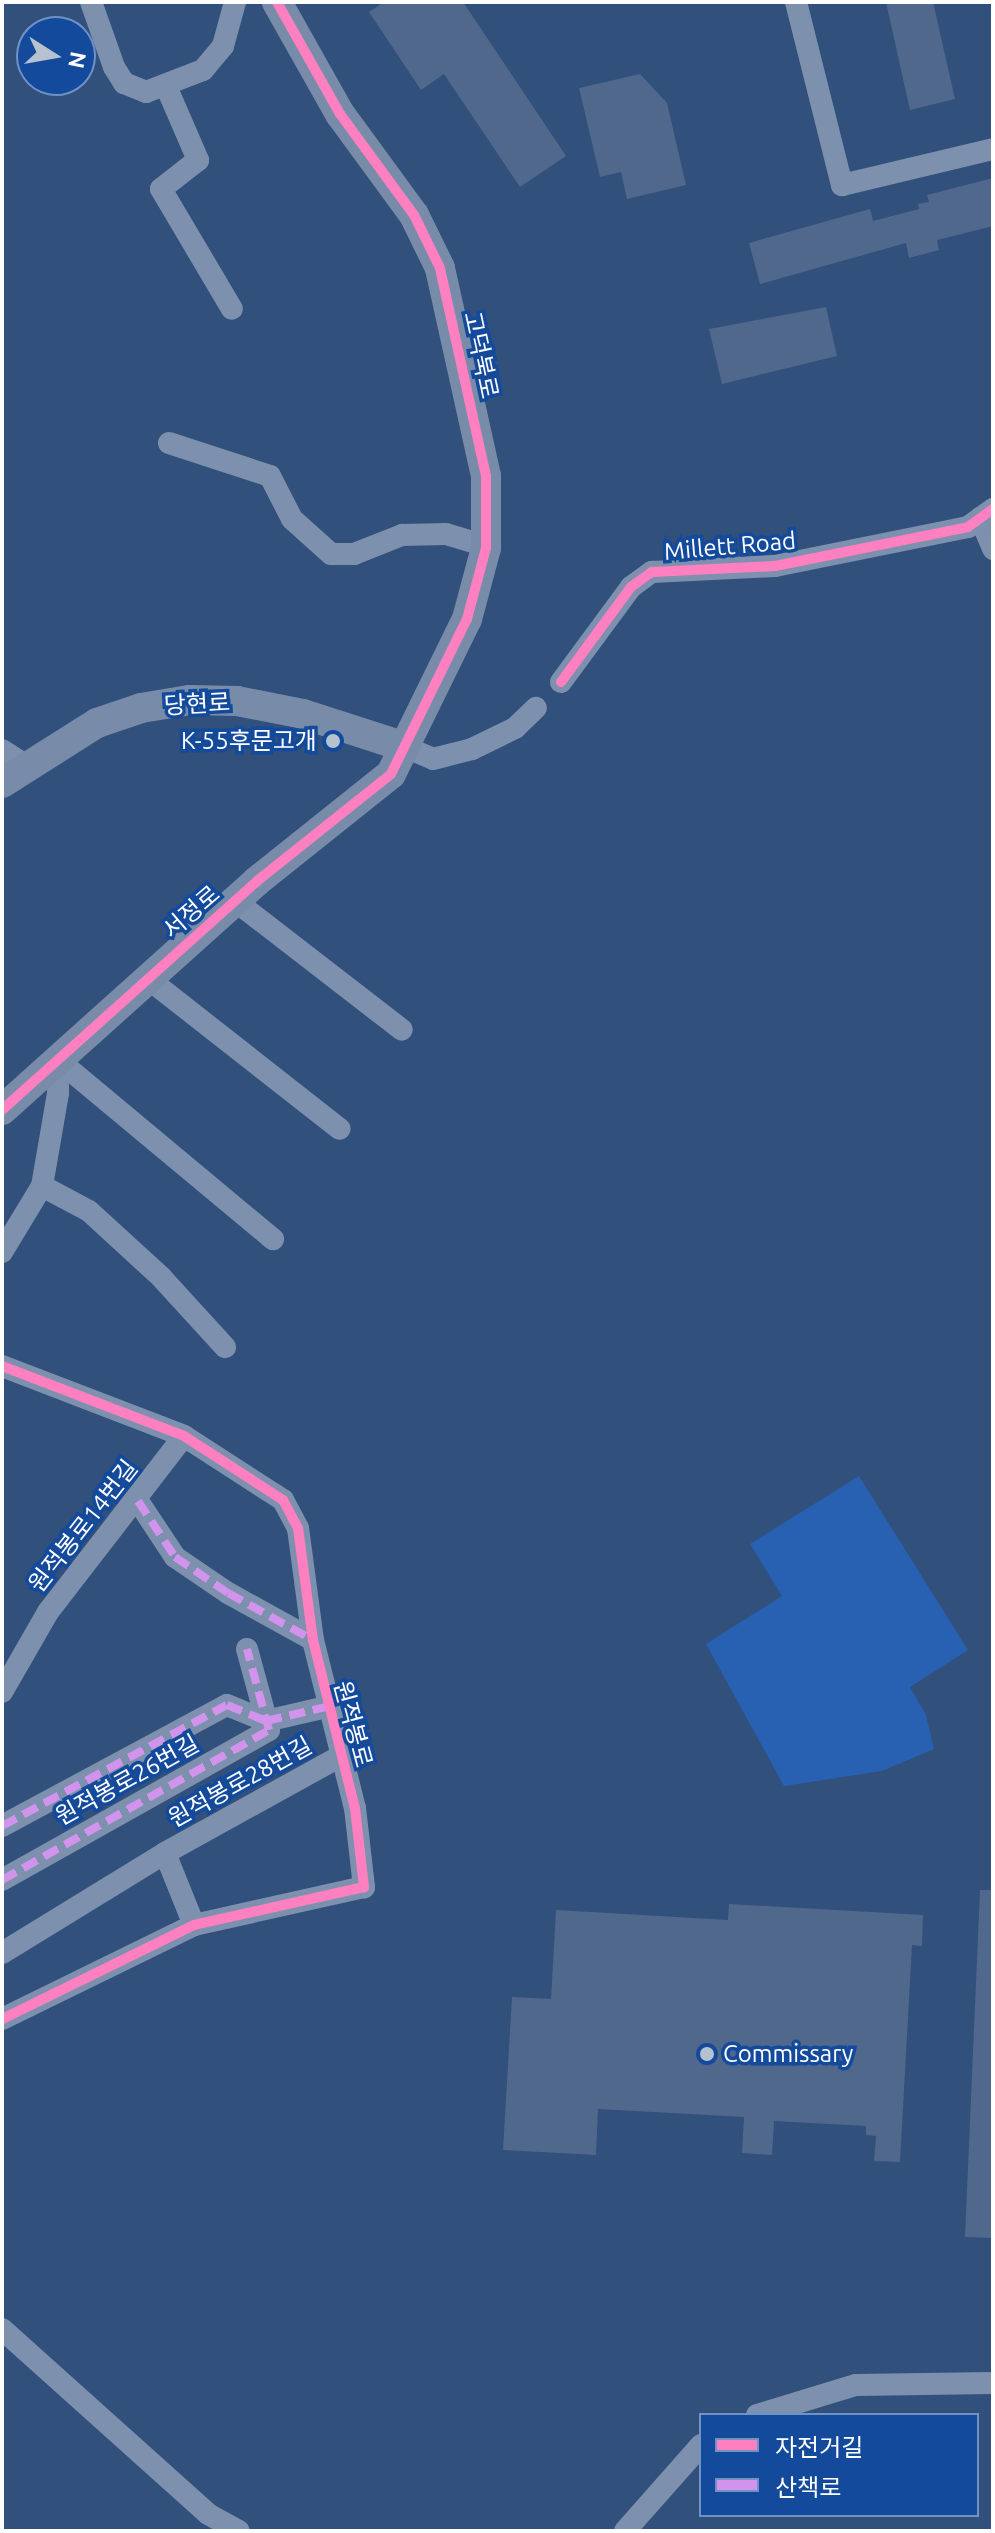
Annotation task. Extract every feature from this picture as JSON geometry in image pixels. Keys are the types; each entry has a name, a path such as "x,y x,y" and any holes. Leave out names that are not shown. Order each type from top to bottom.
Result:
{"street":[{"path":"91,2 124,83 146,92 203,70 223,46 235,2"},
{"name":"고덕북로","path":"277,2 340,114 414,215 440,268 486,476 486,546 467,619 405,747"},
{"path":"796,2 842,185 993,149"},
{"path":"166,86 198,160 161,189 232,309"},
{"path":"169,443 270,476 292,519 331,554 354,554 402,535 446,534 486,546"},
{"path":"987,514 993,549"},
{"name":"Millett Road","path":"561,682 631,587 652,572 775,566 968,527 987,514"},
{"name":"당현로","path":"2,783 14,758 141,708 190,700 237,701 303,714 405,747"},
{"path":"405,747 433,759 472,749 515,728 536,708"},
{"name":"서정로","path":"2,1110 234,900 391,774 405,747"},
{"path":"234,900 402,1030"},
{"path":"146,977 340,1129"},
{"path":"2,1252 42,1186 58,1093 58,1060"},
{"path":"58,1060 273,1239"},
{"path":"42,1186 89,1211 161,1277 225,1347"},
{"name":"원적봉로","path":"2,1366 184,1436 283,1500 298,1528 313,1640 326,1707 355,1808 364,1887 194,1925 2,2019"},
{"name":"원적봉로14번길","path":"2,1692 48,1612 138,1501 184,1436"},
{"path":"138,1501 175,1557 228,1593 313,1640"},
{"path":"247,1649 266,1721 326,1707"},
{"name":"원적봉로26번길","path":"2,1826 227,1705 266,1721 269,1730 2,1880"},
{"name":"원적봉로28번길","path":"2,1953 165,1853 341,1756"},
{"name":"원적봉로28번길","path":"165,1853 194,1925"},
{"path":"2,2329 208,2514 239,2531"},
{"path":"764,2413 856,2385 993,2383"},
{"path":"625,2531 699,2447"}],"shaded area":[{"path":"859,1476 968,1650 910,1687 926,1715 934,1749 882,1771 784,1786 706,1644 782,1596 750,1544"}],"building":[{"path":"384,2 463,2 566,156 520,187 444,74 421,90 369,12"},
{"path":"886,2 933,2 955,99 910,110"},
{"path":"640,74 667,103 686,185 627,199 621,172 600,177 579,88"},
{"path":"993,178 993,226 937,240 939,250 909,258 906,243 760,284 749,243 870,209 873,221 919,209 918,204 929,202 927,195"},
{"path":"826,307 837,356 722,384 709,329"},
{"path":"980,1890 993,1890 993,2238 965,2237"},
{"name":"Commissary","path":"729,1904 923,1915 922,1946 912,1945 900,2162 874,2161 876,2136 866,2135 866,2126 774,2121 772,2155 742,2153 744,2117 598,2109 596,2155 503,2150 512,1997 551,1999 556,1910 728,1920"}],"marked path":[{"path":"138,1501 175,1557 228,1593 313,1640"},
{"path":"2,1880 269,1730 247,1649"},
{"path":"2,1826 227,1705 266,1721 326,1707"}],"cycle path":[{"path":"2,1110 257,881 391,774 467,619 486,548 486,476 440,268 414,215 340,114 277,2"},
{"path":"561,682 631,587 652,572 775,566 968,527 993,509"},
{"path":"2,1366 184,1436 283,1500 298,1528 313,1640 355,1808 364,1887 194,1925 2,2019"}],"place":[{"name":"K-55후문고개","path":"333,741"},
{"name":"Commissary","path":"707,2054"}]}
